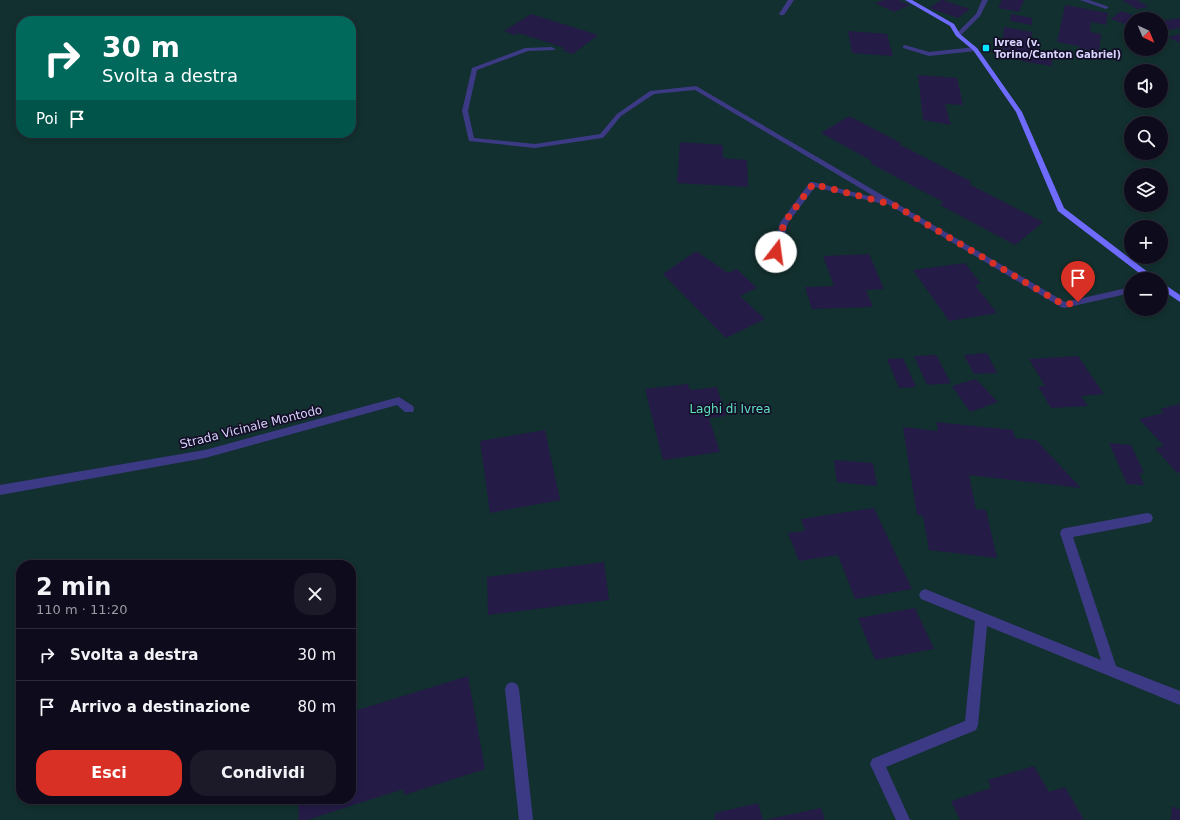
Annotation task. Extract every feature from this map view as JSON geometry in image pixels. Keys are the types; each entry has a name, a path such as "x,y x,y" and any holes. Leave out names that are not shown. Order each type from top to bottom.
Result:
{"main road":[{"path":"908,0 952,25 958,35 974,49 1019,112 1061,209 1144,272"},
{"path":"1168,291 1180,300"}],"street":[{"path":"782,14 791,0"},
{"path":"958,35 972,23 983,9 985,0"},
{"path":"1083,0 1106,7"},
{"path":"906,47 929,54 974,49"},
{"path":"552,49 527,49 474,70 465,111 471,140 535,146 602,136 618,114 652,92 696,88 1064,305 1124,292"},
{"path":"772,266 784,223 813,184 894,205"},
{"name":"Strada Vicinale Montodo","path":"0,490 205,454 399,402 409,409"},
{"path":"1111,671 1066,533 1147,518"},
{"path":"925,595 1180,698"},
{"path":"903,820 877,764 971,725 982,618"},
{"path":"512,689 526,820"}],"green space":[{"name":"Laghi di Ivrea","path":"0,0 1180,0 1180,820 0,820"}],"building":[{"path":"884,0 898,0 910,5 894,12 875,3"},
{"path":"941,0 970,9 958,18 929,8"},
{"path":"1002,0 1024,0 1019,12 998,8"},
{"path":"1122,0 1137,0 1149,7 1137,9"},
{"path":"1065,5 1108,13 1106,25 1091,22 1090,32 1101,34 1099,52 1079,48 1079,46 1057,42"},
{"path":"1121,11 1124,12 1124,24 1111,19"},
{"path":"531,14 598,35 573,54 562,50 565,48 518,33 515,35 504,31"},
{"path":"1011,14 1032,18 1032,25 1010,21"},
{"path":"1180,18 1180,28 1168,30 1168,20"},
{"path":"1004,27 1032,32 1031,38 1036,39 1035,55 1052,58 1052,66 1021,61 1021,58 1005,55 1006,50 1002,49"},
{"path":"848,31 887,34 893,56 852,53"},
{"path":"1180,34 1180,43 1168,37"},
{"path":"918,75 957,78 963,105 945,104 951,125 923,120"},
{"path":"849,116 972,182 969,184 1043,222 1015,245 940,205 943,202 870,163 872,161 821,133"},
{"path":"680,142 723,145 723,158 747,160 748,187 677,183"},
{"path":"696,251 728,273 737,269 757,288 740,296 765,319 726,338 663,274"},
{"path":"869,254 884,289 866,290 873,307 812,309 805,287 834,286 823,256"},
{"path":"965,263 981,284 975,285 997,313 949,321 913,270"},
{"path":"987,353 997,373 974,374 964,355"},
{"path":"936,355 951,383 927,385 914,356"},
{"path":"1078,356 1104,394 1081,396 1088,406 1051,408 1038,386 1045,386 1029,359"},
{"path":"903,358 916,387 899,388 887,359"},
{"path":"976,379 998,402 970,412 952,386"},
{"path":"688,384 690,390 717,387 726,416 709,418 720,452 663,460 645,389"},
{"path":"1180,404 1180,472 1177,473 1155,448 1164,446 1139,419 1164,413 1160,409"},
{"path":"936,422 1013,430 1015,438 1036,440 1081,488 969,475 976,509 986,510 997,558 929,550 923,516 917,515 903,427 938,431"},
{"path":"545,430 560,500 490,513 480,441"},
{"path":"1109,443 1131,445 1144,473 1139,473 1144,485 1127,484"},
{"path":"834,460 873,463 877,486 837,482"},
{"path":"874,508 912,589 855,599 838,555 799,561 788,533 805,531 801,519"},
{"path":"604,562 609,600 488,615 487,577"},
{"path":"915,608 934,649 875,660 858,618"},
{"path":"468,676 485,769 404,795 403,789 307,820 299,820 298,804 356,804 356,710"},
{"path":"1034,766 1049,792 1065,787 1084,820 960,820 951,801 991,788 988,780"},
{"path":"758,803 763,820 715,820 715,813"},
{"path":"1172,806 1180,810 1180,820 1171,820"},
{"path":"821,808 825,820 769,820 769,819"}],"place":[{"name":"Ivrea (v. Torino/Canton Gabriel)","path":"986,48"}],"route":[{"path":"776,252 784,223 813,184 894,205 1064,305 1078,302"}]}
